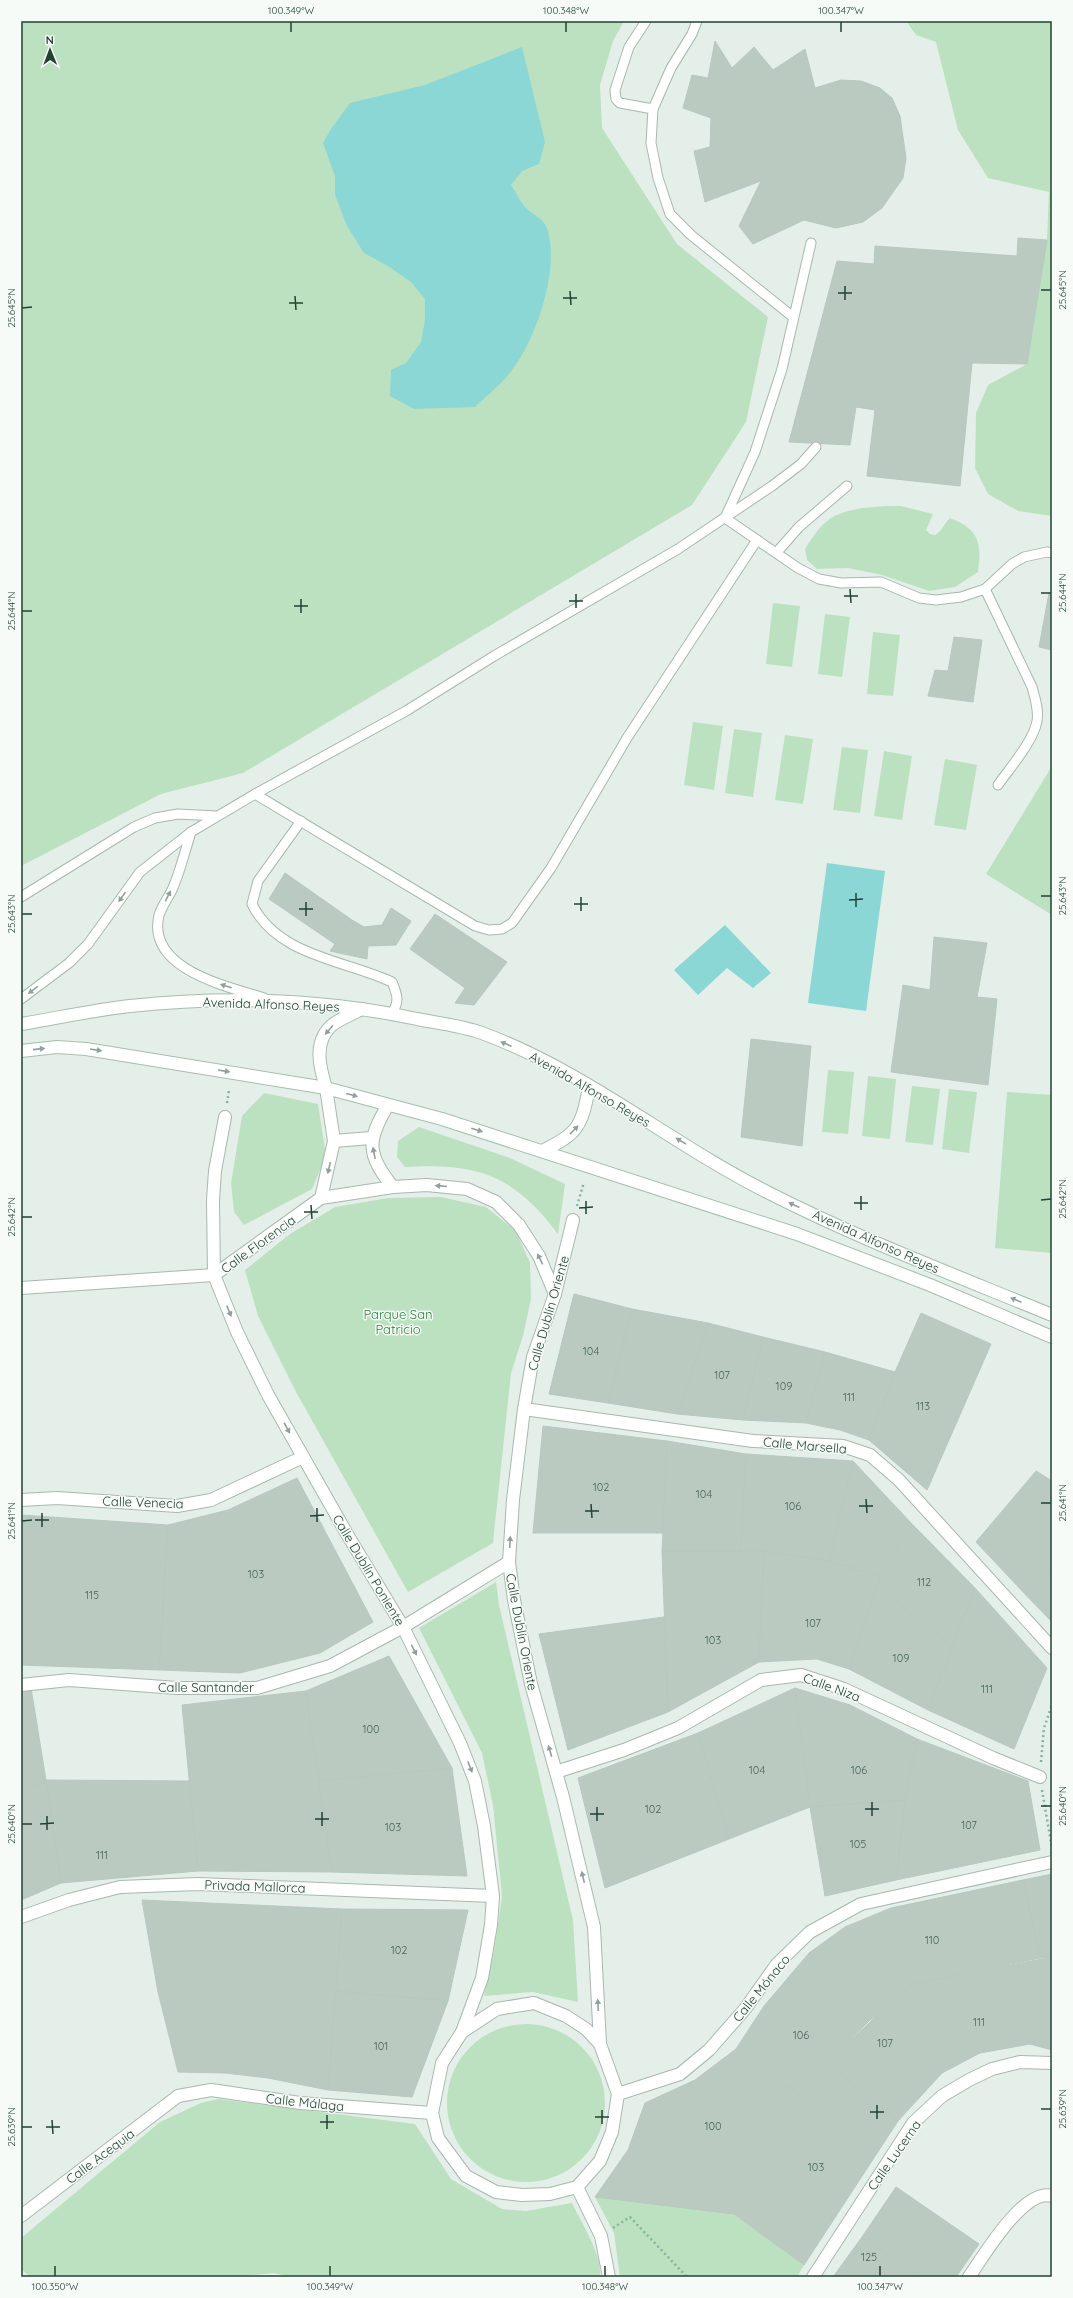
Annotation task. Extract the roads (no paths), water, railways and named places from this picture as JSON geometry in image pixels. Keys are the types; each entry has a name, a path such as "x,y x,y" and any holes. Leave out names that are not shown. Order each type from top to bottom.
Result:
{"street":[{"name":"Avenida Alfonso Reyes","path":"21,1024 129,1006 212,1000 276,1002 362,1009 480,1032 547,1061 766,1192 866,1238 1052,1315"},
{"path":"321,1198 329,1169 334,1141 326,1088 319,1064 323,1037 332,1026 362,1009"},
{"name":"Avenida Alfonso Reyes","path":"21,1050 57,1047 86,1048 326,1088 442,1119 804,1237 930,1285 1052,1337"},
{"path":"542,1151 564,1141 578,1127 585,1112 589,1087"},
{"path":"388,1104 372,1138 374,1158 381,1171 393,1187"},
{"name":"Calle Dublín Poniente","path":"225,1117 215,1171 214,1275 241,1339 303,1458 403,1627 460,1744 475,1781 484,1826 493,1896 491,1925 482,1978 462,2032"},
{"path":"334,1141 372,1138"},
{"name":"Calle Florencia","path":"21,1288 214,1275 321,1198 393,1187 427,1185 467,1189 496,1202 519,1225 539,1256 555,1294"},
{"name":"Calle Dublín Oriente","path":"573,1220 555,1294 533,1357 524,1409 512,1500 510,1562 514,1600 531,1684 581,1867 594,1927 600,2044 618,2094 612,2132 600,2161 577,2187"},
{"name":"Calle Marsella","path":"524,1409 753,1440 843,1446 870,1455 899,1480 1052,1648"},
{"name":"Calle Venecia","path":"21,1500 57,1498 177,1506 211,1500 303,1458"},
{"name":"Calle Santander","path":"21,1685 70,1680 177,1688 257,1688 330,1666 403,1627 510,1562"},
{"name":"Calle Niza","path":"556,1772 624,1750 678,1728 761,1680 801,1675 844,1689 986,1755 1040,1777"},
{"name":"Calle Mónaco","path":"618,2094 680,2074 709,2050 745,2009 776,1964 810,1932 861,1904 1052,1862"},
{"name":"Privada Mallorca","path":"21,1917 69,1900 120,1887 198,1884 493,1896"},
{"name":"Calle Dublín Oriente","path":"432,2113 442,2062 462,2032 497,2009 534,2003 566,2016 586,2029 600,2044"},
{"name":"Calle Lucerna","path":"813,2277 913,2123 942,2096 969,2080 992,2069 1020,2062 1052,2062"},
{"name":"Calle Málaga","path":"178,2096 210,2090 300,2103 432,2113"},
{"name":"Calle Acequia","path":"21,2216 178,2096"},
{"path":"432,2113 438,2138 466,2176 496,2192 522,2195 550,2194 577,2187 601,2236 609,2277"},
{"path":"969,2277 1016,2212 1037,2196 1052,2196"}],"lane":[{"path":"646,21 629,47 615,90 616,98 620,103 653,109"},
{"path":"697,21 692,34 671,68 653,109 651,143 658,178 670,214 691,235 793,317"},
{"path":"725,518 755,452 782,369 811,243"},
{"path":"21,999 68,963 88,944 140,872 191,832 255,794 406,711 494,656 678,549 725,518 801,464 816,447"},
{"path":"777,552 799,527 847,486"},
{"path":"725,518 820,579 841,583 881,582 919,598 936,600 961,597 985,588 1012,564 1024,557 1047,552 1052,553"},
{"path":"255,794 475,926 489,930 502,929 512,923 551,868 627,738 758,540"},
{"path":"985,588 1032,688 1037,704 1037,721 1032,735 998,784"},
{"path":"21,897 134,827 155,818 178,814 216,816"},
{"path":"300,821 258,881 252,904 259,918 290,944 392,982 398,995 397,1006 392,1014"},
{"path":"191,832 172,890 160,914 158,933 163,950 177,964 220,984 276,1002"}],"water":[{"path":"522,47 545,142 539,164 522,171 511,185 524,206 546,226 550,242 551,261 549,281 544,301 538,321 521,357 504,380 475,407 414,409 390,396 391,370 406,363 421,342 425,320 425,299 411,282 388,266 364,253 347,226 335,195 335,176 323,143 331,129 350,103 425,85"},
{"path":"827,863 885,871 866,1011 808,1003"},
{"path":"725,925 771,973 753,988 727,968 698,995 674,970"}],"park label":[{"name":"Parque San Patricio","path":"398,1322"}]}
